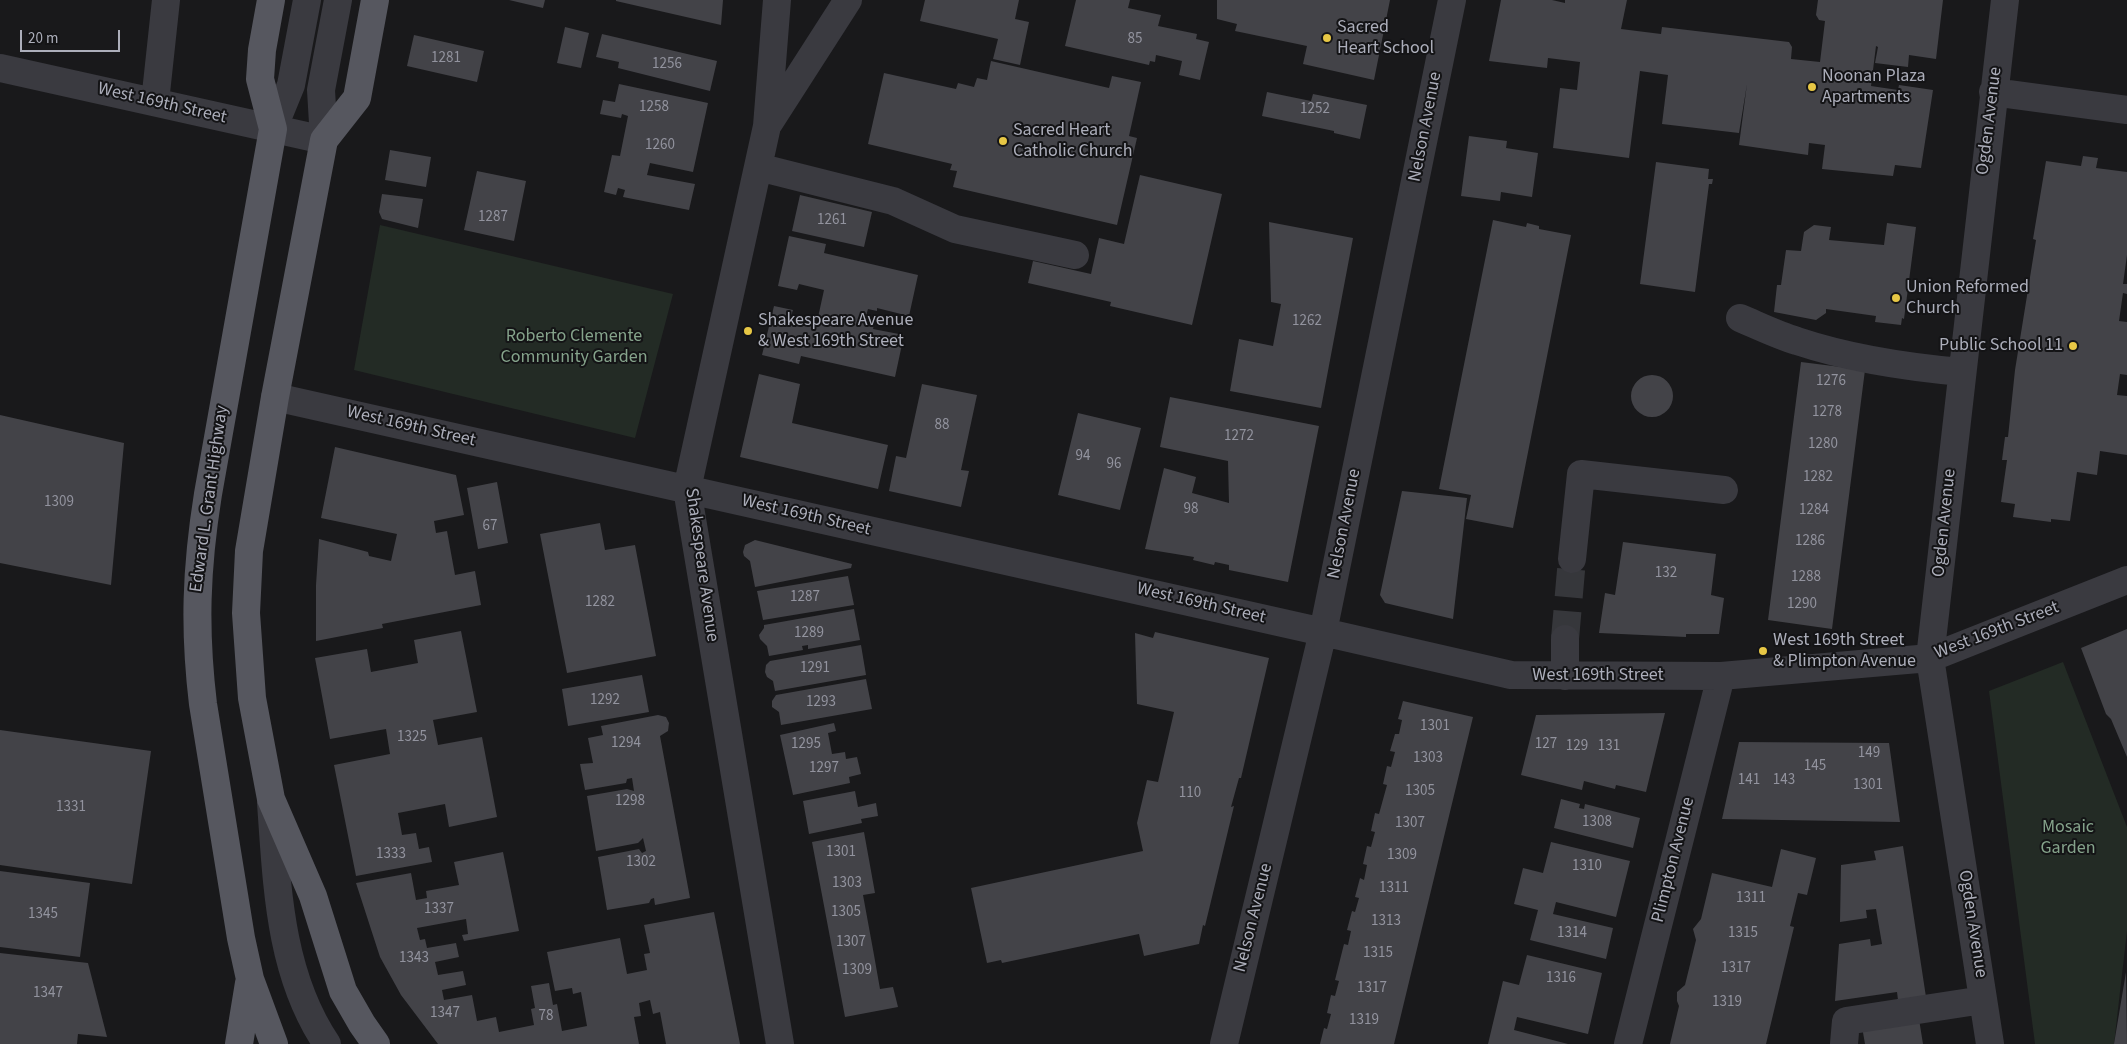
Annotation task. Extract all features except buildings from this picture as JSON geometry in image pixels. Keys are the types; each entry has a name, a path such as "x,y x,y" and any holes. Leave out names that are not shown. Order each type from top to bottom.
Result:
{"main road":[{"name":"Edward L. Grant Highway","path":"271,0 262,50 260,79 272,129 201,536 196,600 198,654 203,704 241,938 250,979 274,1044"},
{"path":"375,0 357,98 324,140 275,397 249,551 246,583 247,638 252,698 271,799 313,896 342,991 376,1044"},
{"path":"239,1044 250,979"}],"street":[{"path":"155,102 166,0"},
{"name":"Edward L. Grant Highway","path":"272,129 291,85 307,0"},
{"path":"324,140 322,90 338,0"},
{"name":"Shakespeare Avenue","path":"777,0 767,126 687,489 780,1044"},
{"path":"767,126 848,0"},
{"name":"Nelson Avenue","path":"1224,1044 1323,632 1452,0"},
{"name":"Ogden Avenue","path":"1990,1044 1930,658 1993,92 2005,0"},
{"name":"West 169th Street","path":"0,68 324,140"},
{"path":"1993,92 2127,110"},
{"path":"758,167 893,201 955,229 1075,255"},
{"path":"1740,318 1796,341 1854,357 1903,367 1962,372"},
{"name":"West 169th Street","path":"275,397 1323,632 1510,676 1721,676 1930,658 2127,580"},
{"path":"1572,559 1581,474 1724,490"},
{"path":"1565,639 1565,676"},
{"name":"Plimpton Avenue","path":"1628,1044 1721,676"},
{"path":"271,799 278,900 283,929 302,998 327,1044"},
{"path":"1844,1044 1846,1021 1983,1000"}],"green space":[{"name":"Roberto Clemente Community Garden","path":"380,225 673,294 635,438 354,370"},
{"name":"Mosaic Garden","path":"2063,662 2127,827 2127,931 2114,1044 2035,1044 1989,691"}],"tunnel":[{"path":"1565,639 1572,559"}],"place":[{"name":"Sacred Heart School","path":"1327,38"},
{"name":"Noonan Plaza Apartments","path":"1812,87"},
{"name":"Sacred Heart Catholic Church","path":"1003,141"},
{"name":"Union Reformed Church","path":"1896,298"},
{"name":"Shakespeare Avenue & West 169th Street","path":"748,331"},
{"name":"Public School 11","path":"2073,346"},
{"name":"West 169th Street & Plimpton Avenue","path":"1763,651"}]}
